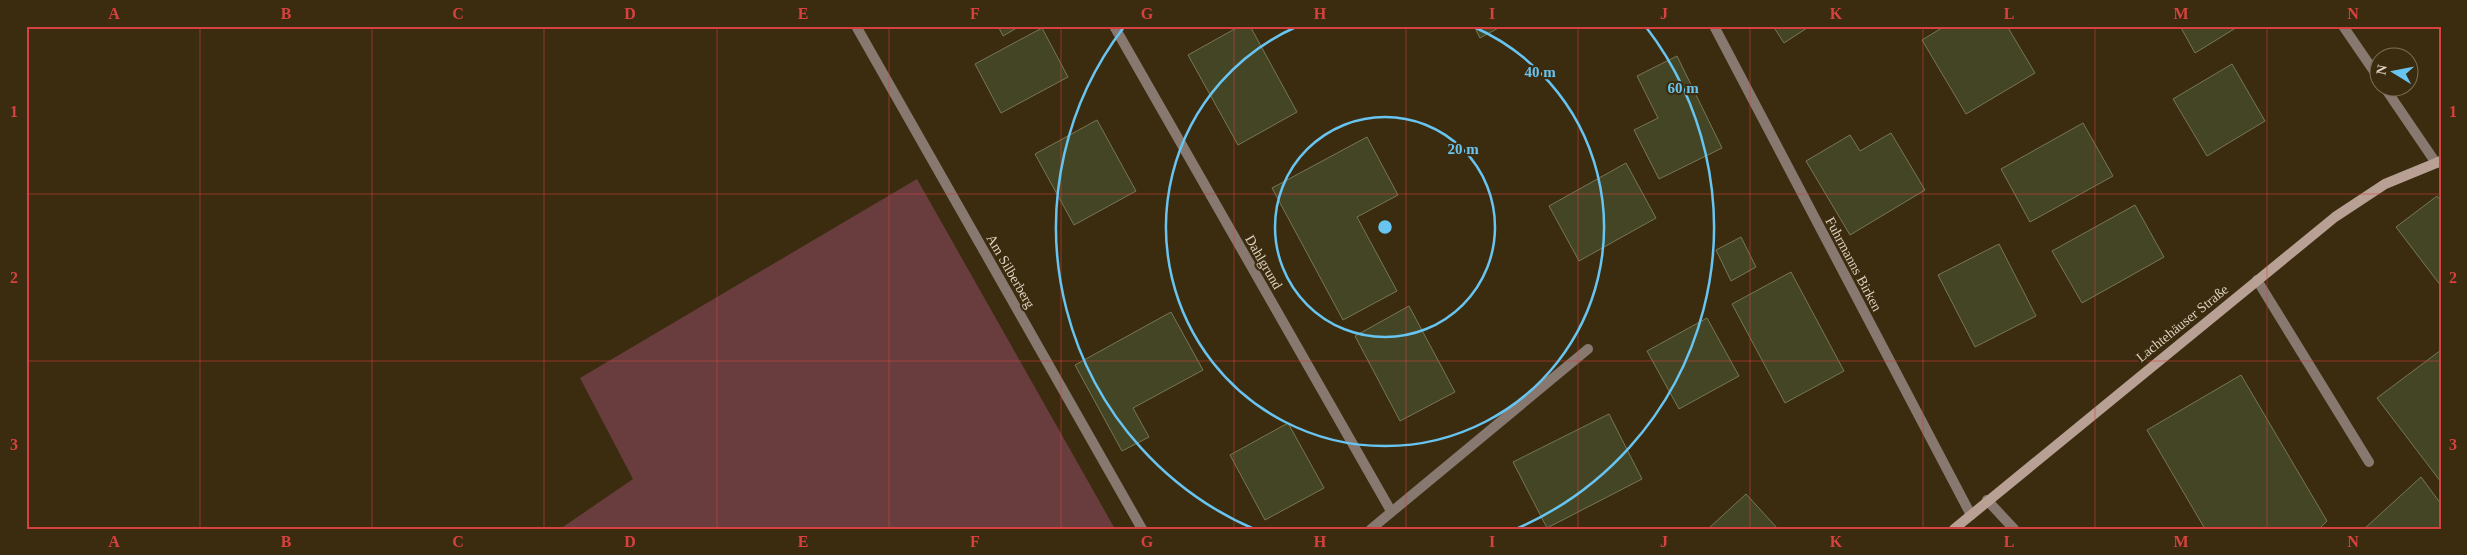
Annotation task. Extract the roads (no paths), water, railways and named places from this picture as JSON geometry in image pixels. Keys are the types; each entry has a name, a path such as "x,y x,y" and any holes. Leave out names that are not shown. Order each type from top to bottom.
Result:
{"street":[{"name":"Am Silberberg","path":"856,26 1142,529"},
{"name":"Dahlgrund","path":"1114,26 1391,511"},
{"name":"Fuhrmanns Birken","path":"1714,26 1970,515"},
{"path":"2343,26 2370,65"},
{"path":"2392,98 2438,162"},
{"name":"Lachtehäuser Straße","path":"1954,529 1987,500 2335,217 2385,184 2438,162"},
{"path":"2257,280 2369,462"},
{"path":"1371,529 1588,349"},
{"path":"1987,500 2014,529"}]}
